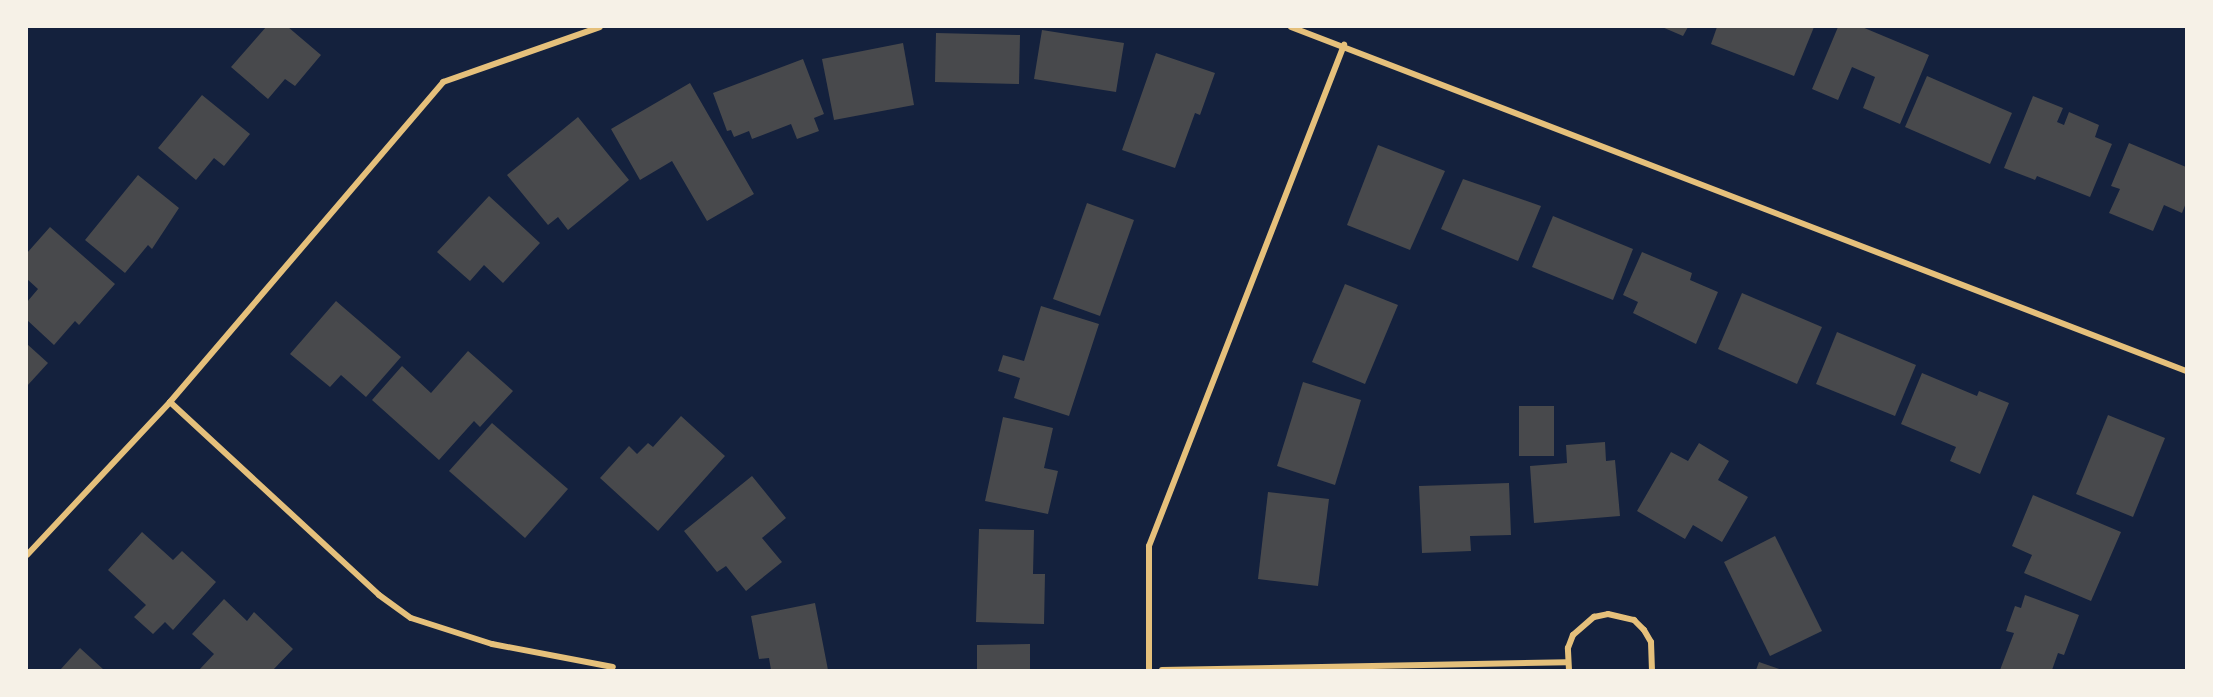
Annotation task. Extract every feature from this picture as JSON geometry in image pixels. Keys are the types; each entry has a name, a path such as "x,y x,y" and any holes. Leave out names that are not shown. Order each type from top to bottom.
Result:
{"street":[{"path":"27,555 170,402 443,82 600,27"},
{"path":"1291,27 1344,45 2186,371"},
{"path":"1149,670 1149,546 1344,45"},
{"path":"170,402 379,595 411,618 492,644 613,667"},
{"path":"1569,670 1567,662 1573,635 1582,624 1608,614 1634,620 1644,630 1652,642 1652,670"},
{"path":"1162,670 1567,662"}],"building":[{"path":"266,27 288,27 321,55 295,86 285,79 268,99 231,67"},
{"path":"1662,27 1688,27 1683,36"},
{"path":"1717,27 1814,27 1794,76 1711,44"},
{"path":"1838,27 1862,27 1929,55 1900,124 1863,108 1875,77 1852,67 1838,100 1812,89"},
{"path":"1042,30 1124,43 1116,92 1034,79"},
{"path":"936,33 1020,35 1019,84 935,82"},
{"path":"903,43 914,105 834,120 822,59"},
{"path":"1156,53 1215,73 1200,115 1195,113 1175,168 1122,150"},
{"path":"803,59 824,114 814,118 819,131 797,139 791,124 752,139 749,131 734,137 731,130 727,131 713,93"},
{"path":"1927,76 2012,113 1990,164 1905,127"},
{"path":"690,83 754,194 707,221 672,161 640,180 611,129"},
{"path":"202,95 250,134 224,166 214,158 196,180 158,148"},
{"path":"2033,96 2063,108 2057,122 2064,125 2069,112 2099,125 2095,137 2112,144 2090,197 2037,176 2035,180 2004,168"},
{"path":"578,117 629,180 568,230 558,217 548,225 507,175"},
{"path":"2129,143 2186,167 2186,203 2182,213 2164,205 2153,231 2109,213 2120,189 2111,186"},
{"path":"1378,145 1445,171 1410,250 1347,225"},
{"path":"138,175 179,208 152,249 148,245 125,273 85,240"},
{"path":"1463,179 1541,206 1518,261 1441,229"},
{"path":"489,196 540,243 503,283 484,265 470,281 437,252"},
{"path":"1087,203 1134,220 1100,316 1053,299"},
{"path":"1553,216 1633,249 1613,300 1532,267"},
{"path":"50,227 115,284 79,325 75,321 54,345 27,320 27,302 38,289 27,279 27,253"},
{"path":"1642,252 1692,273 1690,280 1718,292 1696,344 1633,313 1638,302 1623,295"},
{"path":"1345,284 1398,305 1365,384 1312,362"},
{"path":"1742,293 1822,327 1797,384 1718,349"},
{"path":"336,301 401,357 366,397 341,375 330,387 290,354"},
{"path":"1041,306 1099,324 1069,416 1014,398 1020,378 998,371 1003,355 1024,361"},
{"path":"1837,332 1916,365 1895,416 1816,384"},
{"path":"27,344 48,363 27,386"},
{"path":"468,351 513,391 480,427 474,421 439,460 372,400 402,366 431,393"},
{"path":"1922,373 1977,396 1979,391 2009,403 1980,474 1950,461 1956,447 1901,424"},
{"path":"1303,382 1361,400 1335,485 1277,466"},
{"path":"1519,406 1554,406 1554,456 1519,456"},
{"path":"2108,415 2165,438 2133,517 2076,494"},
{"path":"681,416 725,456 658,531 600,478 629,446 637,454 648,443 653,447"},
{"path":"1003,417 1053,428 1044,468 1058,471 1048,514 985,501"},
{"path":"492,423 568,489 525,538 449,471"},
{"path":"1605,442 1606,461 1615,460 1620,516 1534,523 1530,466 1567,463 1566,445"},
{"path":"1699,443 1729,461 1718,480 1748,497 1722,542 1693,525 1685,539 1637,511 1671,452 1688,461"},
{"path":"752,476 786,518 762,538 782,562 746,591 726,566 717,572 684,531"},
{"path":"1509,483 1511,535 1470,536 1471,551 1422,553 1419,486"},
{"path":"1268,492 1329,499 1318,586 1258,579"},
{"path":"2033,495 2121,532 2091,601 2024,573 2032,555 2012,546"},
{"path":"979,529 1034,530 1033,574 1045,574 1044,624 976,622"},
{"path":"142,532 173,560 182,551 216,582 173,630 165,622 153,634 134,617 146,605 108,570"},
{"path":"1775,536 1822,631 1770,656 1724,562"},
{"path":"2025,595 2079,615 2064,655 2058,653 2052,670 2000,670 2014,633 2006,631 2015,606 2021,608"},
{"path":"224,599 247,621 254,612 293,649 273,670 199,670 214,654 192,634"},
{"path":"815,603 828,670 771,670 769,658 759,659 751,616"},
{"path":"1030,644 1030,670 977,670 977,645"},
{"path":"80,648 104,670 60,670"},
{"path":"1759,662 1782,670 1756,670"}]}
